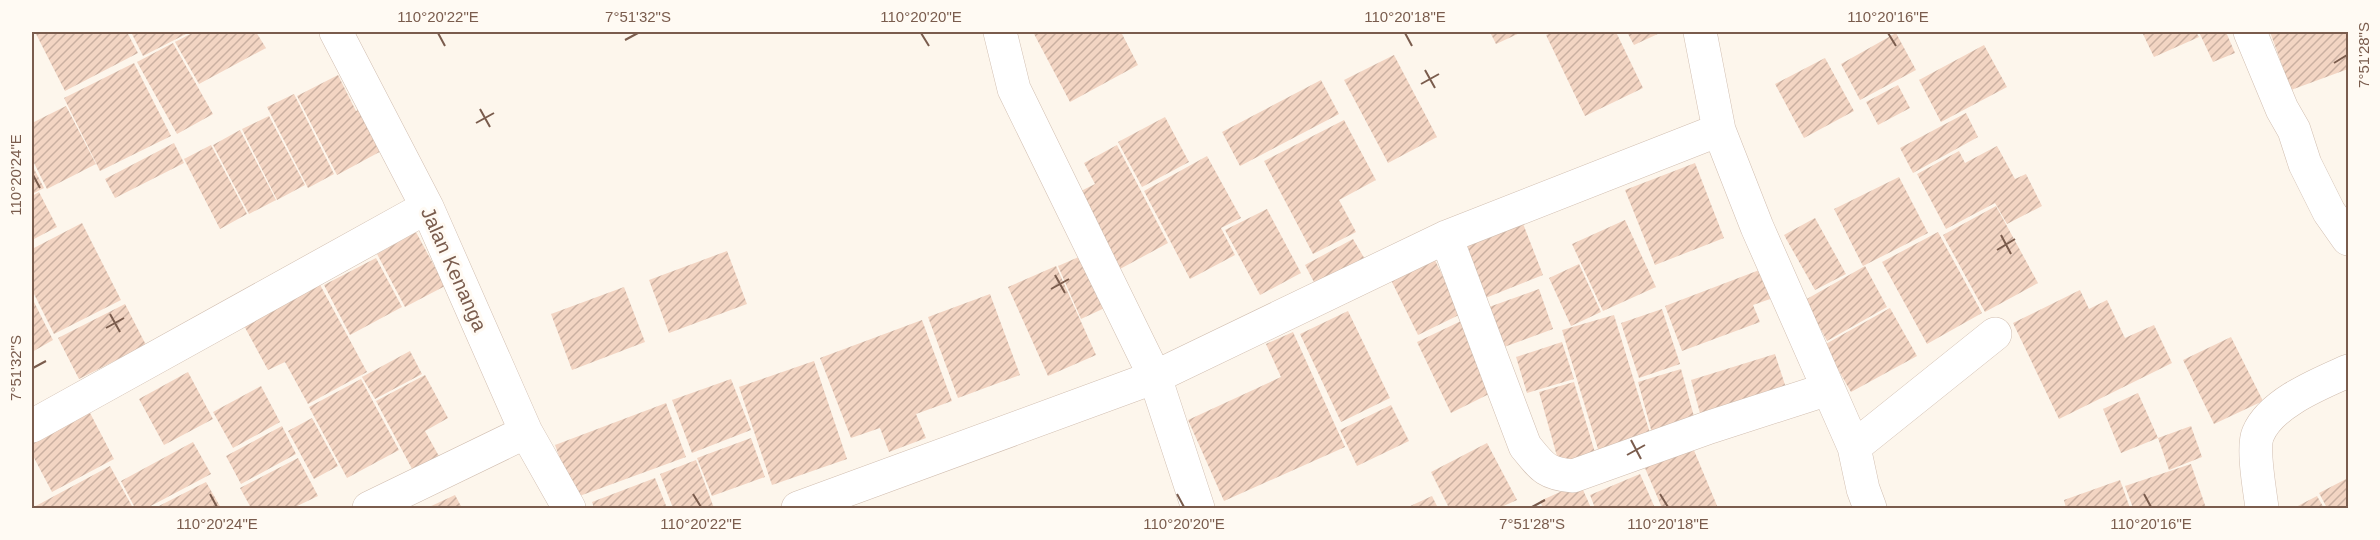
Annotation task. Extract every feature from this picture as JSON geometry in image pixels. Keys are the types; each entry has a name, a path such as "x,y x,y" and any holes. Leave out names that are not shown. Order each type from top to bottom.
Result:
{"street":[{"name":"Jalan Kenanga","path":"336,32 427,207 526,432 569,508"},
{"path":"1000,32 1014,89 1155,377 1198,508"},
{"path":"1700,32 1719,130 1757,227 1854,447 1863,489 1870,508"},
{"path":"2250,32 2282,109 2294,130 2305,164 2329,212 2349,239"},
{"path":"798,508 1155,377 1446,237 1719,130"},
{"path":"32,426 427,207"},
{"path":"1446,237 1525,446 1539,464 1554,475 1573,476 1710,427 1828,389"},
{"path":"1854,447 1995,334"},
{"path":"2262,508 2257,467 2257,435 2275,411 2313,387 2349,371"},
{"path":"369,508 526,432"}],"building":[{"path":"35,32 127,32 138,53 65,91"},
{"path":"131,32 190,32 143,56"},
{"path":"194,32 256,32 266,48 199,84 175,42"},
{"path":"1033,32 1121,32 1138,65 1070,102"},
{"path":"1490,32 1522,32 1496,44"},
{"path":"1553,32 1616,32 1643,88 1585,116 1546,35"},
{"path":"1627,32 1662,32 1634,45"},
{"path":"2142,32 2196,32 2199,37 2154,57"},
{"path":"2199,32 2226,32 2235,53 2213,62"},
{"path":"2270,32 2348,32 2348,69 2291,90"},
{"path":"1896,33 1916,70 1860,100 1841,64"},
{"path":"173,43 213,114 177,134 137,62"},
{"path":"1984,45 2007,87 1941,122 1919,80"},
{"path":"1394,55 1437,137 1388,163 1344,80"},
{"path":"1825,58 1854,111 1804,138 1775,84"},
{"path":"134,63 171,136 100,171 64,98"},
{"path":"338,75 356,111 364,107 385,149 337,175 297,96"},
{"path":"1321,80 1339,114 1240,166 1222,132"},
{"path":"1898,85 1910,108 1878,125 1866,102"},
{"path":"294,94 334,174 308,188 267,107"},
{"path":"66,106 96,164 47,189 32,159 32,123"},
{"path":"1966,113 1978,137 1913,173 1900,148"},
{"path":"269,116 305,185 277,200 242,129"},
{"path":"1165,117 1189,162 1142,187 1118,142"},
{"path":"1344,120 1376,180 1339,200 1356,232 1313,254 1264,161"},
{"path":"240,130 276,200 249,214 213,145"},
{"path":"174,143 184,163 115,198 105,179"},
{"path":"211,145 247,214 220,229 184,159"},
{"path":"1117,145 1168,243 1120,269 1079,192 1095,184 1084,163"},
{"path":"1997,146 2015,179 2026,174 2042,206 2007,224 1995,203 1946,229 1917,174 1959,151 1965,163"},
{"path":"1207,156 1241,218 1221,228 1235,255 1190,279 1144,191"},
{"path":"1695,163 1724,238 1655,265 1625,190"},
{"path":"32,165 44,188 32,194"},
{"path":"1899,177 1928,233 1863,266 1834,209"},
{"path":"39,192 57,227 32,240 32,196"},
{"path":"1996,206 2038,283 1985,312 1943,235"},
{"path":"1267,209 1301,273 1260,295 1225,230"},
{"path":"1815,218 1846,274 1815,290 1784,235"},
{"path":"1625,220 1656,287 1603,311 1572,244"},
{"path":"1522,221 1543,275 1478,301 1457,247"},
{"path":"82,223 121,300 54,334 32,290 32,249"},
{"path":"416,232 445,286 405,307 377,254"},
{"path":"1938,232 1982,313 1927,344 1882,262"},
{"path":"1353,239 1366,261 1317,288 1305,265"},
{"path":"727,251 747,304 669,333 649,280"},
{"path":"1088,253 1111,305 1081,319 1058,266"},
{"path":"1433,256 1461,314 1418,335 1389,276"},
{"path":"376,258 402,307 350,335 324,285"},
{"path":"1579,264 1601,312 1571,326 1549,278"},
{"path":"1056,266 1096,355 1048,376 1008,287"},
{"path":"1865,266 1887,307 1827,341 1805,300"},
{"path":"1762,269 1773,298 1753,305 1760,322 1682,351 1665,306"},
{"path":"318,281 367,372 308,404 285,362 268,370 242,322"},
{"path":"624,287 645,342 572,370 551,314"},
{"path":"1539,289 1553,329 1504,347 1489,307"},
{"path":"2080,290 2089,309 2107,300 2125,338 2154,325 2172,363 2059,419 2013,323"},
{"path":"990,294 1020,375 958,398 928,317"},
{"path":"32,298 53,340 32,352"},
{"path":"125,304 146,345 79,379 58,338"},
{"path":"1890,308 1917,356 1851,392 1824,345"},
{"path":"1662,309 1680,364 1639,378 1621,323"},
{"path":"1348,311 1390,398 1341,422 1300,334"},
{"path":"1614,315 1653,443 1601,459 1562,330"},
{"path":"922,320 952,401 916,414 926,438 889,452 880,428 851,438 820,358"},
{"path":"1461,321 1495,391 1451,413 1417,342"},
{"path":"1293,332 1345,447 1224,501 1188,420 1281,377 1266,344"},
{"path":"2231,337 2263,401 2214,424 2183,360"},
{"path":"1562,342 1574,379 1527,393 1516,357"},
{"path":"410,351 422,374 375,399 362,377"},
{"path":"1775,354 1787,391 1701,417 1691,380"},
{"path":"814,361 847,459 772,485 739,387"},
{"path":"1681,369 1695,420 1652,433 1638,382"},
{"path":"188,372 213,419 164,445 139,399"},
{"path":"425,375 448,418 425,431 445,467 419,482 376,401"},
{"path":"361,379 399,450 347,478 309,407"},
{"path":"731,379 751,430 692,453 672,400"},
{"path":"1574,382 1596,456 1560,467 1539,392"},
{"path":"261,386 280,422 233,448 213,412"},
{"path":"2138,393 2158,438 2121,453 2103,409"},
{"path":"666,403 686,457 574,498 555,445"},
{"path":"1391,405 1409,441 1357,466 1340,430"},
{"path":"89,411 114,459 52,492 32,454 32,442"},
{"path":"312,418 338,466 314,479 288,431"},
{"path":"282,426 296,454 241,484 226,456"},
{"path":"2191,426 2202,457 2169,470 2158,438"},
{"path":"751,438 765,477 712,496 697,458"},
{"path":"193,442 211,474 147,508 135,508 121,481"},
{"path":"1487,443 1517,500 1499,508 1449,508 1431,472"},
{"path":"1693,448 1718,508 1662,508 1645,468"},
{"path":"298,458 318,496 293,508 251,508 240,488"},
{"path":"696,460 714,508 673,508 660,474"},
{"path":"2191,464 2206,508 2133,508 2125,486"},
{"path":"110,466 133,508 32,508"},
{"path":"1640,474 1655,508 1595,508 1590,495"},
{"path":"655,478 667,508 594,508 592,502"},
{"path":"2348,478 2348,508 2327,508 2319,493"},
{"path":"2120,480 2130,508 2066,508 2064,500"},
{"path":"206,482 221,508 155,508"},
{"path":"1580,483 1591,508 1543,508 1540,501"},
{"path":"455,495 462,508 427,508"},
{"path":"1432,496 1438,508 1406,508"},
{"path":"2317,496 2324,508 2294,508"}]}
